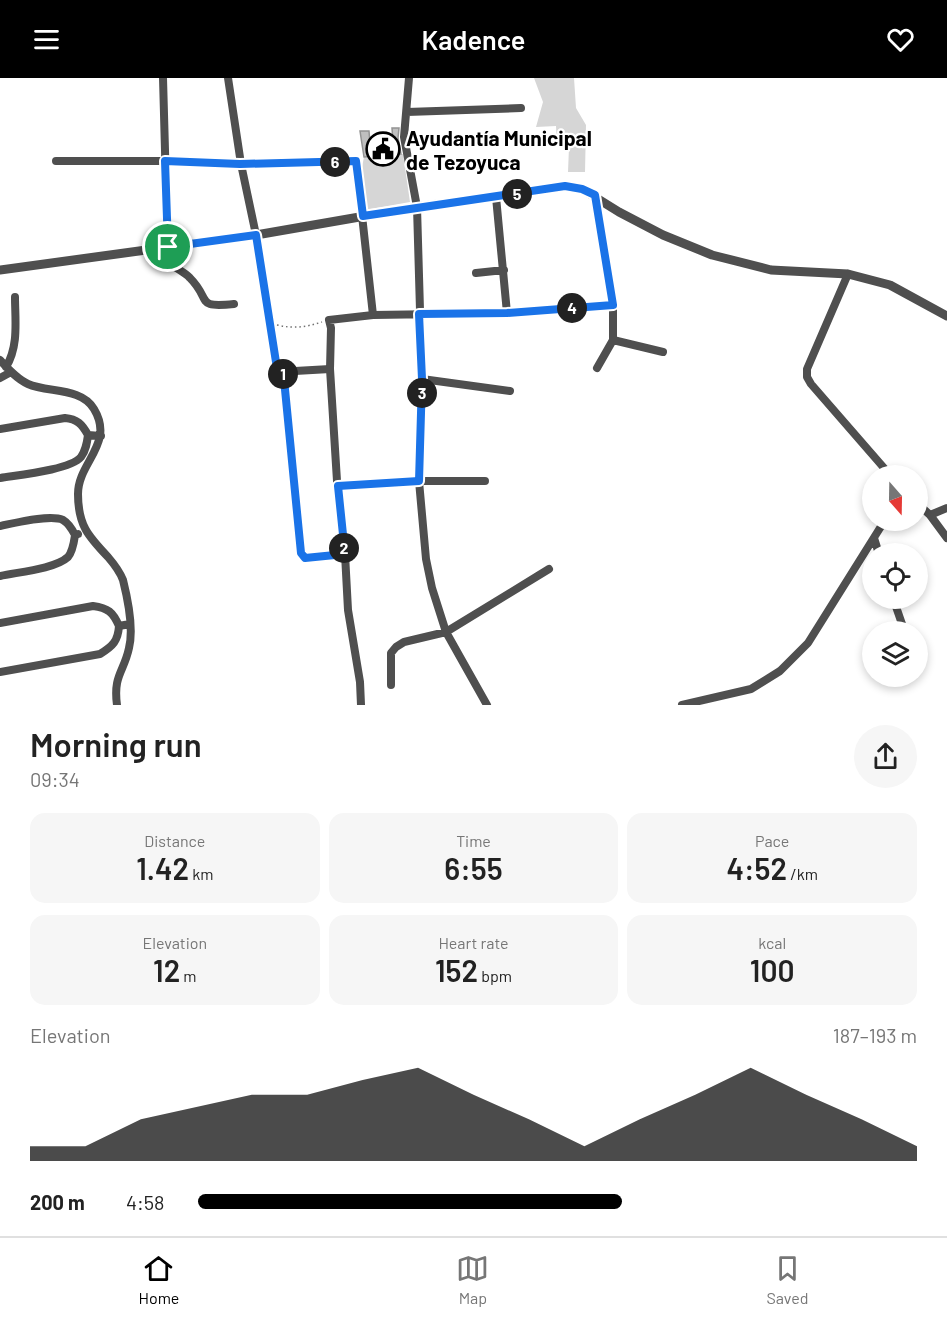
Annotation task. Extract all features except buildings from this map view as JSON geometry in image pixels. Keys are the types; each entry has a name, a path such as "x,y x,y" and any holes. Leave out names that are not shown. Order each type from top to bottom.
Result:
{"street":[{"path":"163,78 168,260 171,265 190,277 206,303 214,306 234,304"},
{"path":"228,78 240,164 256,235 276,362 283,369 296,371 330,369"},
{"path":"409,78 404,137 417,207 422,379 419,481 426,559 432,588 446,632 487,705"},
{"path":"406,112 521,108"},
{"path":"56,161 240,164 356,161 373,315"},
{"path":"0,270 256,235 417,207 565,186 582,189 595,195 619,212 663,235 712,255 771,270 848,274 890,285 947,316"},
{"path":"595,195 613,305 614,340 597,368"},
{"path":"496,197 507,313"},
{"path":"476,273 504,270"},
{"path":"848,274 807,369 807,377 882,465"},
{"path":"0,378 15,345 15,297"},
{"path":"361,705 360,682 348,610 330,369 329,320 373,315 507,313 613,305"},
{"path":"614,340 663,352"},
{"path":"6,366 26,384 76,395 87,400 94,409 99,422 98,448 82,472 78,488 80,520 86,533 114,564 122,578 130,624 130,648 117,676 117,705"},
{"path":"283,369 301,553 305,558 345,554"},
{"path":"422,379 510,391"},
{"path":"0,429 73,418 82,424 88,435 87,444 80,459 66,465 0,478"},
{"path":"88,435 100,436"},
{"path":"338,486 419,481 485,481"},
{"path":"947,508 930,516 947,538"},
{"path":"0,526 54,517 69,525 75,535 69,556 56,564 0,576"},
{"path":"682,705 752,689 780,671 808,643 878,531"},
{"path":"75,535 86,533"},
{"path":"874,538 876,543"},
{"path":"391,686 391,653 396,646 446,632 549,569"},
{"path":"0,623 93,606 105,608 113,614 119,626 118,637 112,646 100,654 0,672"},
{"path":"119,626 130,624"}],"path":[{"path":"270,324 305,328 329,320"}],"shaded area":[{"path":"534,78 574,78 576,108 586,125 585,172 568,172 569,147 557,146 556,126 536,127 543,102"},
{"path":"403,154 410,202 365,210 362,167 364,157"}],"place":[{"name":"Ayudantía Municipal de Tezoyuca","path":"383,149"}],"route":[{"path":"165,161 240,164 356,161 363,216 565,186 582,189 595,195 613,305 507,313 419,314 422,379 419,481 338,486 345,554 305,558 301,553 283,369 276,362 256,235 168,247 165,161"}]}
